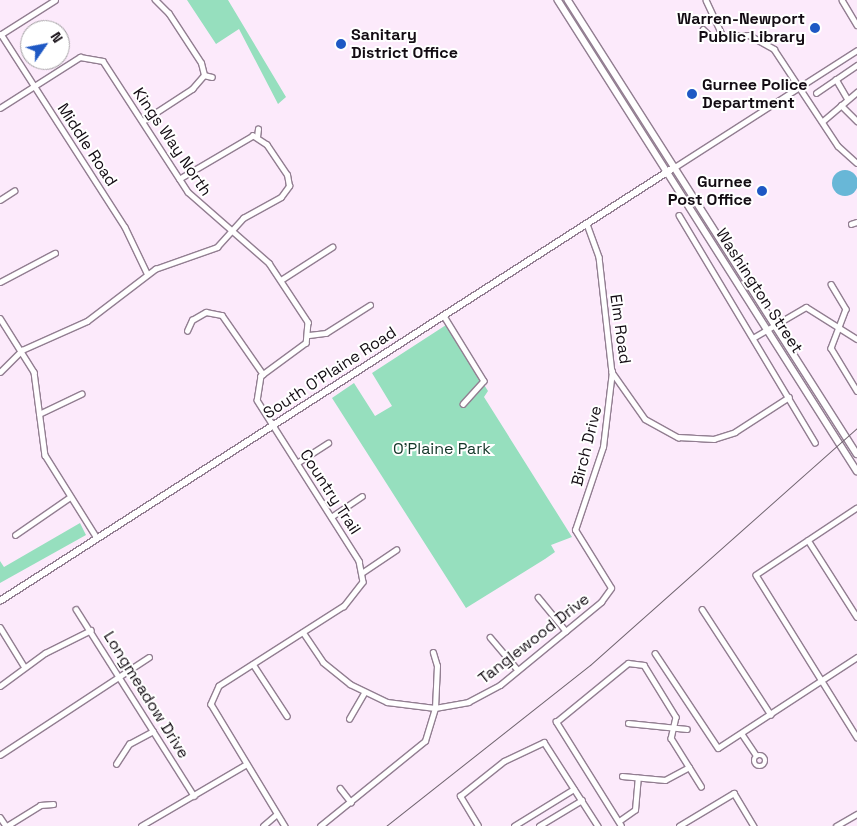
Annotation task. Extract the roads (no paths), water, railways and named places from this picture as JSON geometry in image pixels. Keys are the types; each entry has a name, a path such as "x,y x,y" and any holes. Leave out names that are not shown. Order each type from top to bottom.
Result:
{"main road":[{"name":"Washington Street","path":"558,0 857,471"},
{"name":"Washington Street","path":"568,0 857,454"},
{"name":"South O'Plaine Road","path":"0,601 675,167"}],"street":[{"path":"0,34 55,0"},
{"path":"155,0 174,22 201,63 204,75"},
{"path":"706,0 722,34"},
{"path":"842,0 857,25"},
{"path":"703,29 711,37 722,34 742,34 763,40 801,87 842,151 857,163"},
{"name":"Middle Road","path":"0,34 125,227 147,274"},
{"path":"675,167 857,50"},
{"name":"Kings Way North","path":"0,108 80,57 96,57 106,64 180,180 199,205 260,253 281,280 306,319 310,335"},
{"path":"816,93 857,65"},
{"path":"204,75 212,77"},
{"path":"142,121 196,86 204,75"},
{"path":"836,79 847,98"},
{"path":"823,121 847,98 857,92"},
{"path":"841,105 857,121"},
{"path":"0,372 22,350 94,316 147,274 204,254 232,231 250,212 281,197 289,186 287,175 257,137 258,129"},
{"path":"180,180 244,139 257,137"},
{"path":"289,186 295,188"},
{"path":"0,200 14,191"},
{"path":"679,215 815,442"},
{"path":"851,224 857,222"},
{"name":"Elm Road","path":"587,224 599,257 612,372 645,419 665,433 688,439 726,436 789,398"},
{"path":"281,280 332,247"},
{"path":"0,282 54,253"},
{"path":"831,284 846,309 836,330 831,348 857,392"},
{"path":"273,426 257,400 256,387 263,374 299,351 310,335 326,333 370,305"},
{"path":"753,338 806,307 836,330 857,339"},
{"path":"187,331 192,320 206,312 222,315 263,374"},
{"path":"444,316 484,381 463,404"},
{"path":"0,318 22,350 37,382 45,455 97,538"},
{"name":"Birch Drive","path":"601,602 611,588 575,530 603,446 612,372"},
{"path":"39,414 81,394"},
{"name":"Country Trail","path":"273,426 331,517 363,572"},
{"path":"297,463 328,443"},
{"path":"331,517 362,496"},
{"path":"15,534 70,497"},
{"path":"857,508 756,575 857,737"},
{"path":"808,540 857,617"},
{"path":"286,826 245,766 212,709 212,696 225,683 353,599 361,589 363,572 396,550"},
{"path":"538,597 566,631"},
{"name":"Tanglewood Drive","path":"303,632 330,669 364,693 398,706 435,708 481,696 518,670 601,602"},
{"name":"Longmeadow Drive","path":"76,609 194,796"},
{"path":"702,609 770,715"},
{"path":"0,627 24,666"},
{"path":"0,686 24,666 91,630"},
{"path":"490,637 518,670"},
{"path":"320,826 421,746 432,727 435,708 437,666 432,653"},
{"path":"656,653 716,748 742,734 857,657"},
{"path":"0,755 120,678 149,657"},
{"path":"638,778 635,810 620,824 556,722 635,660 644,664 676,716 671,738 701,786"},
{"path":"253,664 287,716"},
{"path":"349,719 364,693"},
{"path":"628,723 687,729"},
{"path":"116,764 129,744 153,730"},
{"path":"742,734 756,755"},
{"path":"478,826 460,796 504,761 544,742 598,826"},
{"path":"141,826 150,824 245,766"},
{"path":"622,776 665,780 689,767"},
{"path":"340,788 351,802"},
{"path":"514,826 574,789"},
{"path":"679,826 734,793 754,826"},
{"path":"539,826 582,800"},
{"path":"0,817 6,826 40,805 53,804"},
{"path":"263,826 277,814"},
{"path":"836,826 857,814"}],"water":[{"path":"845,170 854,174 858,183 854,192 845,196 836,192 832,183 836,174"}],"railway":[{"path":"386,826 590,665 857,428"}],"place":[{"name":"Warren-Newport Public Library","path":"815,28"},
{"name":"Sanitary District Office","path":"341,44"},
{"name":"Gurnee Police Department","path":"692,94"},
{"name":"Gurnee Post Office","path":"762,191"}],"park label":[{"name":"O'Plaine Park","path":"442,449"}]}
